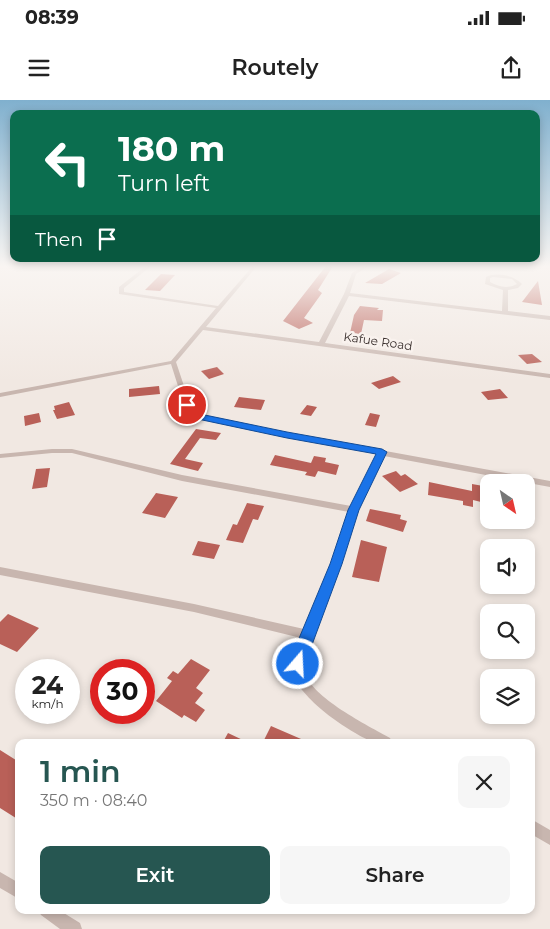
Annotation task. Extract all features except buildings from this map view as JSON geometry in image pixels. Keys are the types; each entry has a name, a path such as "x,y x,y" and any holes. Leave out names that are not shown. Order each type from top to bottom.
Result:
{"street":[{"path":"202,305 218,307"},
{"path":"0,395 173,362 220,305"},
{"path":"321,345 342,305"},
{"path":"440,305 550,318"},
{"path":"504,312 505,305"},
{"name":"Kafue Road","path":"202,328 550,376"},
{"path":"173,362 187,405 197,416 287,435 550,484"},
{"path":"0,456 72,451 182,478 354,510"},
{"path":"381,739 342,717 312,693 299,674 298,664 354,510 382,452"},
{"path":"0,571 194,608 309,635"},
{"path":"535,829 550,838"},
{"path":"0,879 15,889"},
{"path":"52,914 74,929"}],"route":[{"path":"187,405 191,412 197,416 382,452 354,510 336,564 309,635 302,648 298,664"}]}
